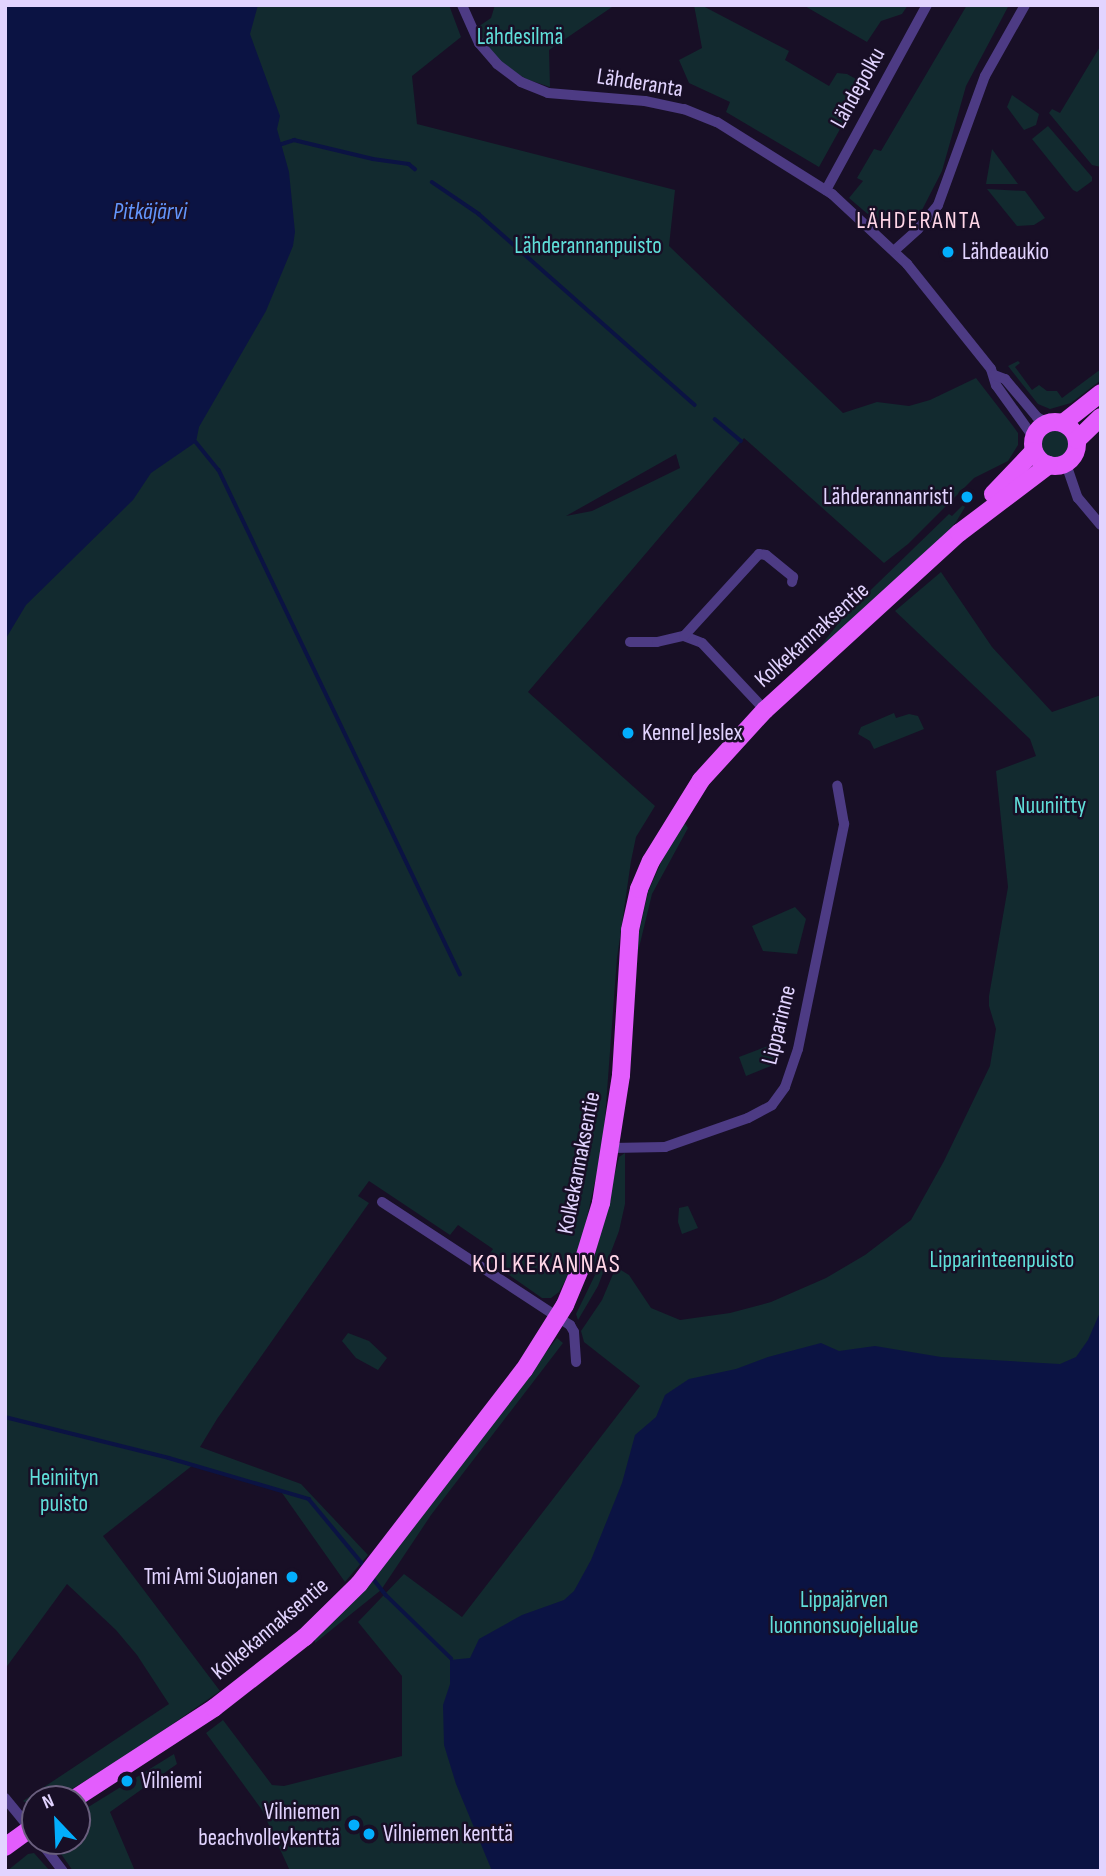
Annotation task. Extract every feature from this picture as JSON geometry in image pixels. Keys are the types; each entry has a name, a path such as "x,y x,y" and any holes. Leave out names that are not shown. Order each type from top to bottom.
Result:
{"main road":[{"path":"1056,423 1073,430 1077,440 1074,456 1057,464 1040,460 1034,444 1056,423 1101,393"},
{"path":"1077,440 1101,417"},
{"name":"Kolkekannaksentie","path":"959,533 1034,444"},
{"name":"Kolkekannaksentie","path":"91,1788 214,1708 305,1637 359,1584 524,1370 558,1318 583,1262 601,1203 612,1148 621,1075 625,972 639,889 651,862 701,780 765,710 959,533 1057,464"},
{"path":"5,1847 21,1839"}],"street":[{"name":"Lähderanta","path":"462,5 479,43 497,64 521,82 548,93 645,101 684,109 717,122 826,190 894,250 995,374 1005,379 1037,417 1056,423"},
{"name":"Lähdepolku","path":"826,190 927,5"},
{"path":"894,250 918,229 938,205 985,76 1025,5"},
{"name":"Lähderanta","path":"995,374 996,385 1034,444"},
{"path":"1057,464 1078,498 1101,525"},
{"path":"684,636 759,554 766,555 793,578 792,582"},
{"path":"630,642 657,642 684,636 702,643 765,710"},
{"name":"Lipparinne","path":"612,1148 665,1147 748,1118 772,1105 785,1087 798,1049 844,824 837,786"},
{"path":"382,1202 558,1318 574,1332 576,1362"},
{"path":"5,1798 21,1816"},
{"path":"52,1855 63,1871"}],"green space":[{"path":"219,5 449,5 461,37 412,76 417,124 675,190 669,246 843,413 877,402 909,406 930,400 976,378 1018,433 1018,445 1008,461 974,478 908,544 884,563 744,438 528,692 655,806 636,837 631,861 617,958 603,1145 582,1240 572,1268 559,1292 551,1298 542,1298 486,1259 493,1249 458,1225 450,1235 369,1181 358,1196 369,1203 200,1447 301,1484 368,1555 345,1582 280,1490 193,1465 103,1536 220,1691 138,1748 79,1785 47,1785 169,1704 137,1655 116,1630 67,1584 5,1669 5,618","holes":["676,454 680,468 592,511 566,516"]},
{"name":"Lähdesilmä","path":"495,5 615,5 549,50 550,87 526,79 499,62 475,29 491,18"},
{"path":"694,5 701,5 789,51 785,60 829,86 837,73 847,74 865,84 819,167 726,112 730,102 689,83 679,60 702,48"},
{"path":"803,5 908,5 902,14 881,21 867,42"},
{"path":"967,5 1009,5 966,86 942,171 921,212 900,228 884,228 849,198 863,181 857,178 874,149 881,151"},
{"path":"1101,45 1101,167 1092,165 1049,113 1052,109 1060,113"},
{"path":"1012,95 1039,114 1036,125 1024,130 1007,107"},
{"path":"1048,126 1092,177 1092,181 1077,192 1032,139"},
{"path":"992,149 1018,184 986,184"},
{"path":"987,189 1025,191 1045,218 1034,225 1017,226"},
{"path":"1018,361 1020,363 1015,367 1032,390 1039,385 1047,391 1057,391 1062,398 1101,369 1101,380 1071,403 1050,409 1038,404 1008,366"},
{"path":"1054,430 1064,434 1068,444 1064,454 1054,458 1044,454 1040,444 1044,434"},
{"path":"963,505 965,507 956,522 939,541 809,661 844,616 949,514 952,516"},
{"name":"Lippajärven luonnonsuojelualue","path":"941,572 992,647 1052,712 1101,695 1101,1871 290,1871 262,1810 206,1733 223,1720 272,1785 284,1786 402,1756 402,1676 358,1622 404,1574 462,1617 640,1386 584,1342 581,1331 602,1300 616,1267 629,1275 651,1308 680,1320 730,1313 771,1302 826,1278 865,1255 911,1220 944,1161 990,1066 996,1029 989,996 1008,887 996,771 1036,756 1030,739 895,611"},
{"path":"894,713 896,718 909,714 918,716 924,729 874,749 870,741 858,734 861,727"},
{"path":"684,822 688,828 652,894 636,960 634,955 648,892 667,849"},
{"path":"795,907 806,919 797,954 763,951 752,926"},
{"path":"768,1046 776,1064 746,1076 739,1057"},
{"path":"625,1153 625,1204 619,1231 598,1286 578,1320 576,1314 595,1275 592,1272 594,1259 619,1157"},
{"path":"688,1206 698,1228 682,1234 678,1222 679,1208"},
{"path":"348,1333 369,1341 387,1358 378,1370 356,1358 342,1341"},
{"path":"557,1338 563,1343 431,1515 381,1590 315,1643 315,1638 335,1620 387,1559"},
{"path":"174,1754 177,1764 110,1812 135,1871 73,1871 62,1855 91,1855 91,1805"},
{"path":"27,1855 36,1855 50,1871 7,1871"}],"water":[{"name":"Pitkäjärvi","path":"5,5 258,5 250,34 280,116 277,129 289,172 295,232 293,246 266,311 199,427 196,442 151,473 133,500 26,605 5,640"},
{"name":"Lippajärven luonnonsuojelualue","path":"1101,1310 1101,1871 492,1871 456,1784 444,1745 443,1705 450,1684 450,1660 470,1658 479,1639 522,1615 564,1600 574,1591 591,1560 622,1483 635,1435 656,1417 665,1395 689,1379 736,1369 768,1357 821,1343 839,1351 875,1346 941,1357 1060,1364 1076,1357 1088,1340"}],"waterway":[{"path":"282,144 294,140 373,159 409,164 415,169"},
{"path":"432,182 479,214 695,405"},
{"path":"715,419 741,441"},
{"path":"196,442 219,470 460,974"},
{"path":"5,1417 169,1458 309,1499 366,1568"},
{"path":"372,1577 386,1595 451,1658"}],"place":[{"name":"Lähdeaukio","path":"948,252"},
{"name":"Lähderannanristi","path":"967,497"},
{"name":"Kennel Jeslex","path":"628,733"},
{"name":"Tmi Ami Suojanen","path":"292,1577"},
{"name":"Vilniemi","path":"127,1781"},
{"name":"Vilniemen beachvolleykenttä","path":"354,1825"},
{"name":"Vilniemen kenttä","path":"369,1834"}],"district":[{"name":"LÄHDERANTA","path":"919,221"},
{"name":"KOLKEKANNAS","path":"547,1265"}],"park label":[{"name":"Lähderannanpuisto","path":"588,246"},
{"name":"Nuuniitty","path":"1050,806"},
{"name":"Lipparinteenpuisto","path":"1002,1260"},
{"name":"Heiniityn puisto","path":"64,1491"}]}
